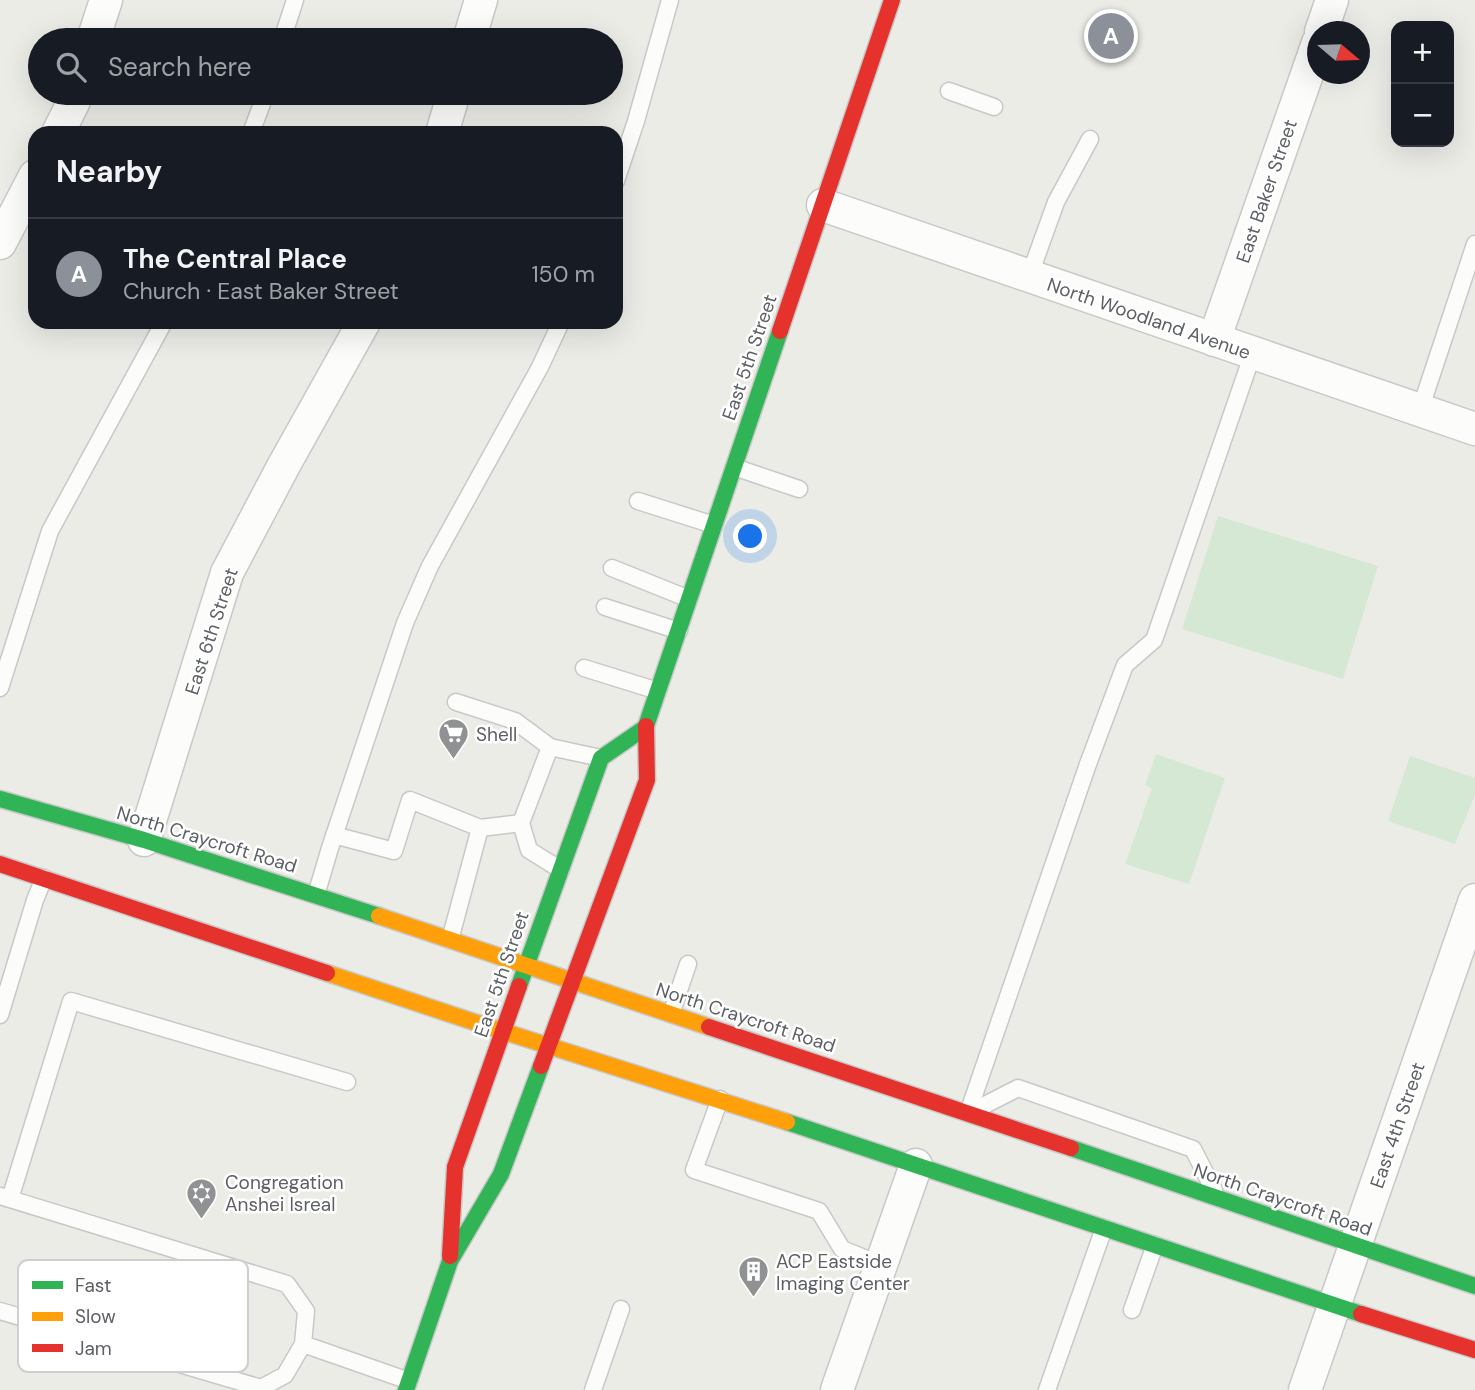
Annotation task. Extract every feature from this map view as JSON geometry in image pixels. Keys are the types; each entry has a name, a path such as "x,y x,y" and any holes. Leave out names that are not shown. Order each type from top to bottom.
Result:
{"main road":[{"name":"East 5th Street","path":"407,1385 450,1261 501,1174 647,780 646,727 892,0"},
{"path":"601,758 646,727"},
{"name":"East 5th Street","path":"450,1261 454,1167 601,758"},
{"name":"North Craycroft Road","path":"0,799 144,840 316,895 1475,1286"},
{"path":"0,864 503,1031 720,1099 1335,1306 1475,1350"}],"street":[{"path":"97,28 106,0"},
{"path":"473,28 481,0"},
{"path":"1325,21 1332,0"},
{"name":"East Baker Street","path":"1214,340 1307,74"},
{"path":"62,126 72,105"},
{"path":"444,126 450,105"},
{"path":"0,243 28,189"},
{"name":"North Woodland Avenue","path":"823,205 1475,429"},
{"name":"East 6th Street","path":"144,840 227,573 360,329"},
{"name":"East 4th Street","path":"1305,1390 1475,900"},
{"path":"837,1390 916,1165"}],"lane":[{"path":"286,28 295,0"},
{"path":"623,160 670,0"},
{"path":"949,91 994,107"},
{"path":"254,126 262,105"},
{"path":"1029,277 1056,202 1090,139"},
{"path":"1420,410 1475,244"},
{"path":"0,688 50,531 160,329"},
{"path":"316,895 405,623 430,566 540,367 558,329"},
{"path":"968,1113 1088,764 1125,665 1154,640 1253,353"},
{"path":"734,467 799,489"},
{"path":"638,501 714,525"},
{"path":"612,568 689,599"},
{"path":"605,607 679,631"},
{"path":"584,668 658,691"},
{"path":"456,702 515,721 550,747 601,758"},
{"path":"550,747 521,822 529,850 561,870"},
{"path":"334,835 394,851 410,800 480,828 521,822"},
{"path":"450,940 480,828"},
{"path":"0,1014 44,878"},
{"path":"671,1014 688,964"},
{"path":"208,1260 5,1198 71,1001 347,1082"},
{"path":"968,1113 1018,1088 1193,1149 1219,1200"},
{"path":"720,1099 694,1170 819,1211 842,1249 881,1265"},
{"path":"1047,1390 1104,1228"},
{"path":"1132,1310 1155,1245"},
{"path":"207,1372 261,1388 285,1375 303,1344 306,1311 287,1284 248,1272"},
{"path":"593,1390 621,1309"},
{"path":"0,1311 18,1316"},
{"path":"303,1344 407,1385"}],"green space":[{"path":"1218,516 1378,566 1343,679 1182,629"},
{"path":"1156,754 1225,778 1189,884 1125,864 1152,788 1145,785"},
{"path":"1410,756 1475,778 1475,795 1455,844 1388,821"}],"traffic: fast":[{"path":"646,726 780,331"},
{"path":"519,986 601,758 646,727"},
{"path":"0,799 144,840 379,916"},
{"path":"406,1390 450,1261 501,1174 541,1066"},
{"path":"787,1122 1361,1314"},
{"path":"1071,1148 1475,1286"}],"traffic: slow":[{"path":"379,916 709,1027"},
{"path":"327,973 787,1122"}],"traffic: jam":[{"path":"780,331 892,0"},
{"path":"541,1066 647,780 646,726"},
{"path":"0,864 327,973"},
{"path":"450,1256 455,1167 519,986"},
{"path":"709,1027 1071,1148"},
{"path":"1361,1314 1475,1350"}],"place":[{"name":"The Central Place","path":"1111,36"},
{"name":"Shell","path":"453,761"},
{"name":"Congregation Anshei Isreal","path":"202,1220"},
{"name":"ACP Eastside Imaging Center","path":"753,1299"}]}
